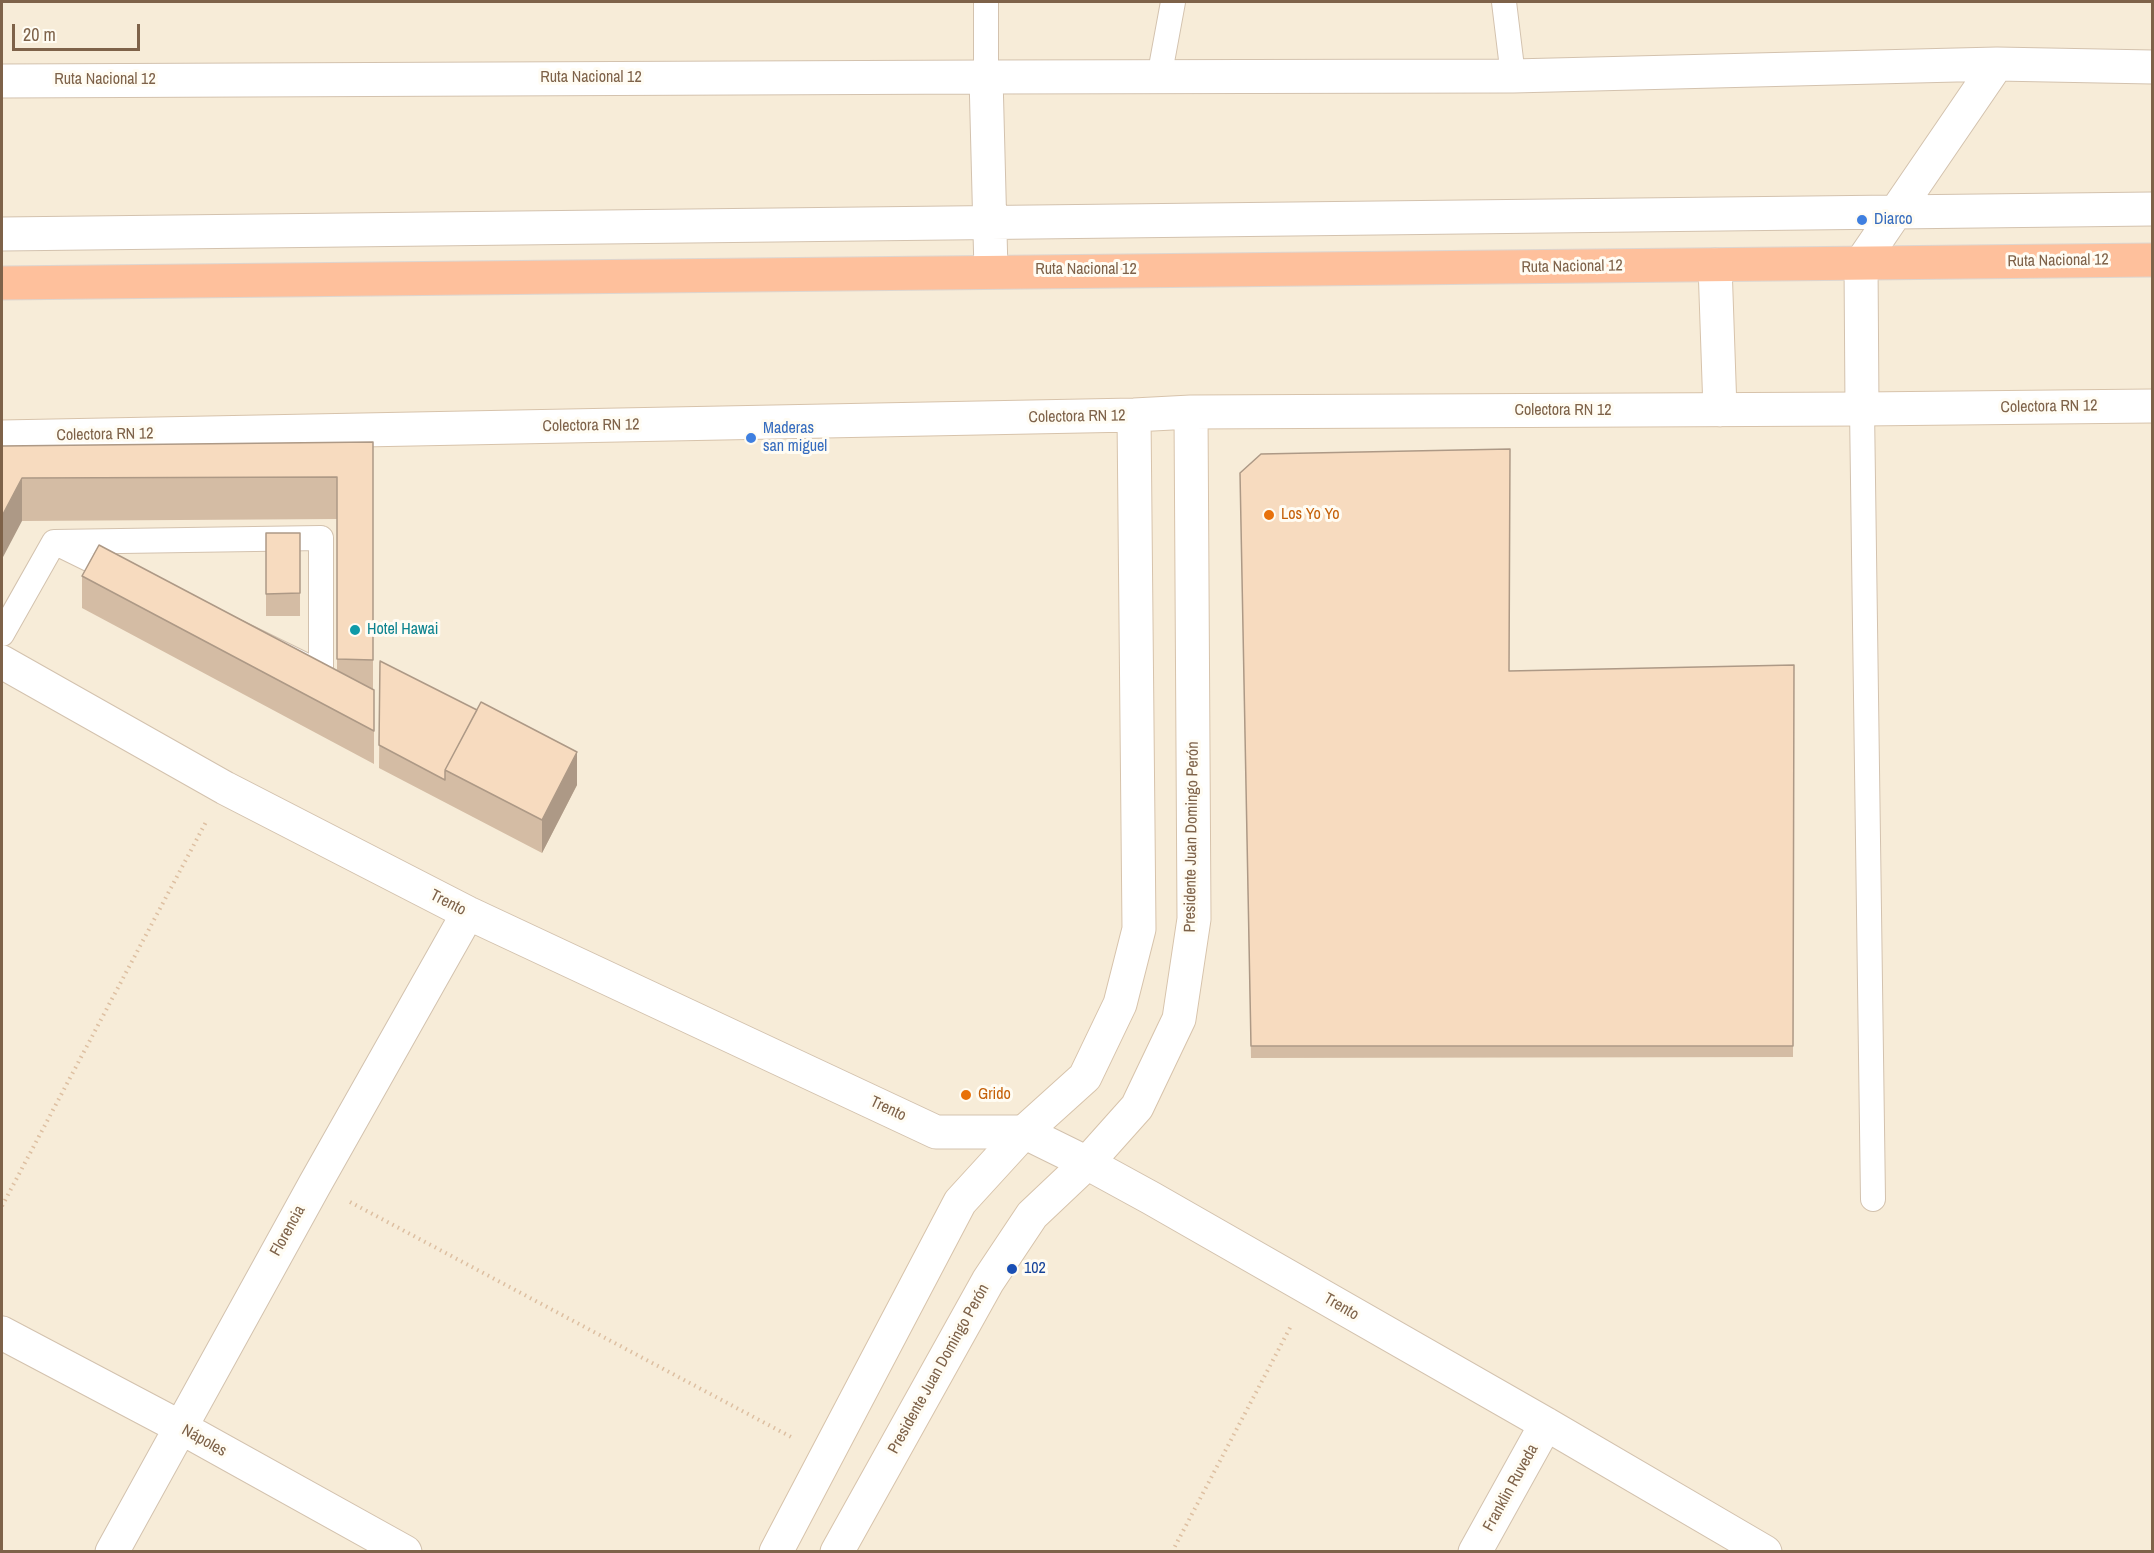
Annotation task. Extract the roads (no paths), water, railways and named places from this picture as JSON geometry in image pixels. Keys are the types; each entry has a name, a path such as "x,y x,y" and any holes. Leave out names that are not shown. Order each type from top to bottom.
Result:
{"highway":[{"name":"Ruta Nacional 12","path":"2,283 2152,260"}],"street":[{"name":"Ruta Nacional 12","path":"2,81 1513,76 1997,64 2152,67"},
{"path":"1862,409 1862,263 1997,64"},
{"path":"986,77 991,271"},
{"path":"2,234 2152,208"},
{"path":"1715,266 1720,410"},
{"name":"Colectora RN 12","path":"2,436 1134,416 1191,412 2152,406"},
{"name":"Presidente Juan Domingo Perón","path":"837,1551 988,1281 1032,1215 1087,1163 1137,1107 1179,1019 1194,919 1191,412"},
{"path":"776,1551 960,1202 1024,1132 1085,1077 1120,1005 1139,929 1134,416"},
{"name":"Trento","path":"2,662 225,788 468,913 936,1132 1024,1132 1087,1163 1765,1551"},
{"name":"Florencia","path":"112,1551 468,913"},
{"name":"Nápoles","path":"2,1333 180,1427 405,1551"},
{"name":"Franklin Ruveda","path":"1475,1551 1546,1424"}],"lane":[{"path":"986,2 986,77"},
{"path":"1159,78 1173,2"},
{"path":"1504,2 1513,76"},
{"path":"1862,409 1873,1199"},
{"path":"321,538 321,673 289,658 54,542 321,538"},
{"path":"2,633 54,542"}],"place":[{"name":"Diarco","path":"1862,220"},
{"name":"Maderas san miguel","path":"751,438"},
{"name":"Los Yo Yo","path":"1269,515"},
{"name":"Hotel Hawai","path":"355,630"},
{"name":"Grido","path":"966,1095"},
{"name":"102","path":"1012,1269"}]}
